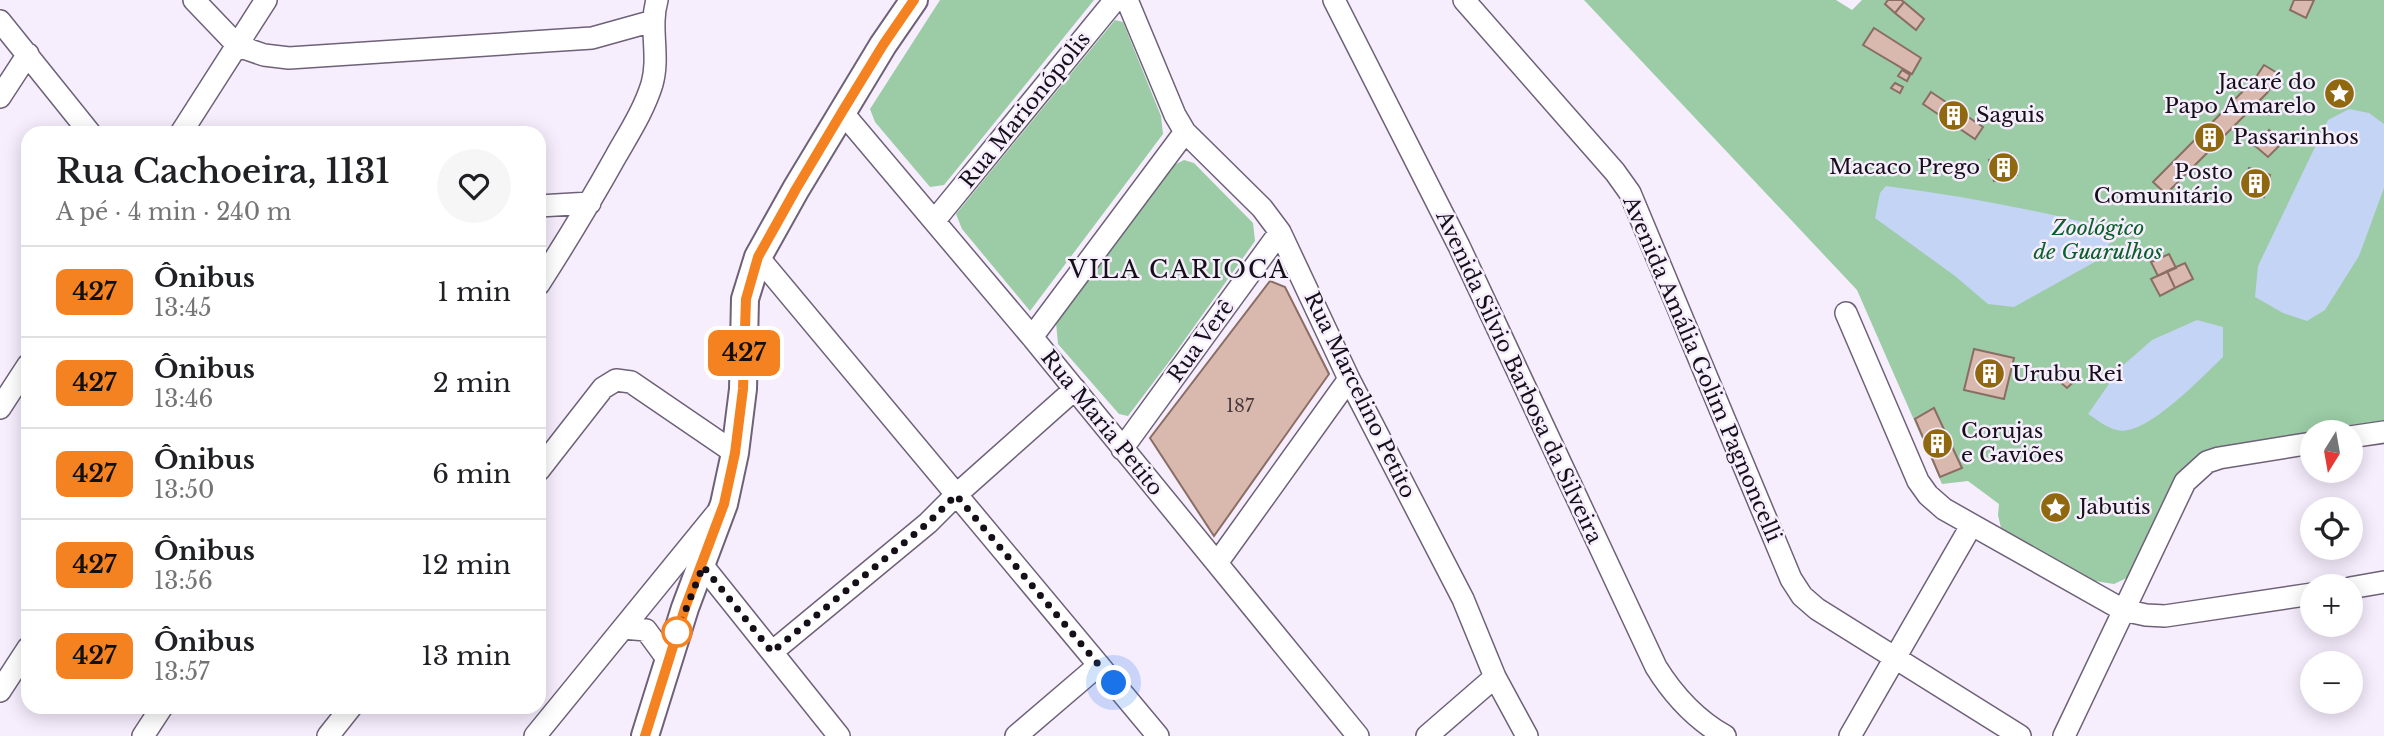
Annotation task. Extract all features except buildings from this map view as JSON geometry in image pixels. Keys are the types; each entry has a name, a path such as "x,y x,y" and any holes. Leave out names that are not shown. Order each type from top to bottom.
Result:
{"main road":[{"path":"645,736 685,608 703,566 724,504 735,453 743,389 746,299 758,257 842,112 914,0"}],"street":[{"path":"194,0 238,46 264,55 289,58 592,38 655,10 656,57 653,81 645,105 590,203 546,273"},
{"path":"186,126 266,0"},
{"name":"Rua Marionópolis","path":"935,220 1115,0"},
{"name":"Rua Marcelino Petito","path":"1127,0 1175,115 1185,132 1262,208 1280,232 1349,379 1463,599 1495,677 1527,736"},
{"name":"Avenida Silvio Barbosa da Silveira","path":"1334,0 1459,246 1656,667 1670,690 1690,710 1725,736"},
{"name":"Avenida Amália Golim Pagnoncelli","path":"1464,0 1615,172 1630,193 1791,579 1802,596 1817,609 2020,736"},
{"path":"0,21 85,126"},
{"path":"0,97 28,54"},
{"name":"Rua Maria Petito","path":"842,112 1032,337 1358,736"},
{"path":"1032,337 1185,132"},
{"path":"546,206 590,203"},
{"name":"Rua Verê","path":"1122,449 1280,232"},
{"path":"758,257 1158,736"},
{"path":"1846,313 1918,481 1928,495 1944,509 1971,526 2123,610 2146,615 2165,616 2300,596"},
{"path":"0,408 21,376"},
{"path":"1217,563 1349,379"},
{"path":"546,461 603,387 616,380 631,382 735,453"},
{"path":"772,652 928,523 1074,389"},
{"path":"2363,435 2384,432"},
{"path":"2064,736 2177,495 2196,470 2219,458 2300,445"},
{"path":"535,736 724,504"},
{"path":"1850,736 1971,526"},
{"path":"703,566 839,736"},
{"path":"2363,586 2384,582"},
{"path":"623,628 646,630 668,660"},
{"path":"0,691 21,659"},
{"path":"1016,736 1099,665"},
{"path":"1427,736 1495,677"},
{"path":"143,736 157,714"},
{"path":"328,736 345,714"}],"green space":[{"path":"940,0 1094,0 944,185 930,187 875,122 870,109"},
{"name":"Zoológico de Guarulhos","path":"1584,0 1836,0 1852,10 1862,0 2384,0 2384,421 2363,425 2363,420 2300,420 2300,435 2219,449 2135,574 2114,584 2088,580 2001,528 1999,504 1968,481 1942,484 1857,290"},
{"path":"1115,20 1123,22 1161,116 1163,134 1030,311 962,229 956,214"},
{"path":"1184,160 1194,163 1253,223 1255,241 1128,416 1119,414 1058,344 1056,322 1174,165"}],"water":[{"path":"2349,109 2369,113 2384,124 2384,188 2359,256 2325,310 2307,321 2283,313 2255,297 2258,266 2328,120"},
{"path":"1886,186 2080,221 2107,228 2111,241 2100,259 2014,307 1988,304 1955,276 1875,218 1880,193"},
{"path":"2197,320 2223,327 2223,357 2173,404 2143,425 2129,430 2113,429 2088,414 2120,368 2152,340"},
{"name":"Jabutis","path":"2062,499 2066,514 2057,524 2047,521 2050,501"}],"bus line":[{"name":"427","path":"645,736 685,608 703,566 724,504 735,453 743,389 746,299 758,257 842,112 914,0"}],"place":[{"name":"Jacaré do Papo Amarelo","path":"2339,94"},
{"name":"Saguis","path":"1953,115"},
{"name":"Passarinhos","path":"2210,137"},
{"name":"Macaco Prego","path":"2003,167"},
{"name":"Posto Comunitário","path":"2256,184"},
{"name":"Urubu Rei","path":"1989,374"},
{"name":"Corujas e Gaviões","path":"1938,443"},
{"name":"Jabutis","path":"2056,507"}],"district":[{"name":"VILA CARIOCA","path":"1179,270"}],"route":[{"path":"677,632 703,566 772,652 928,523 956,495 1114,683"}]}
